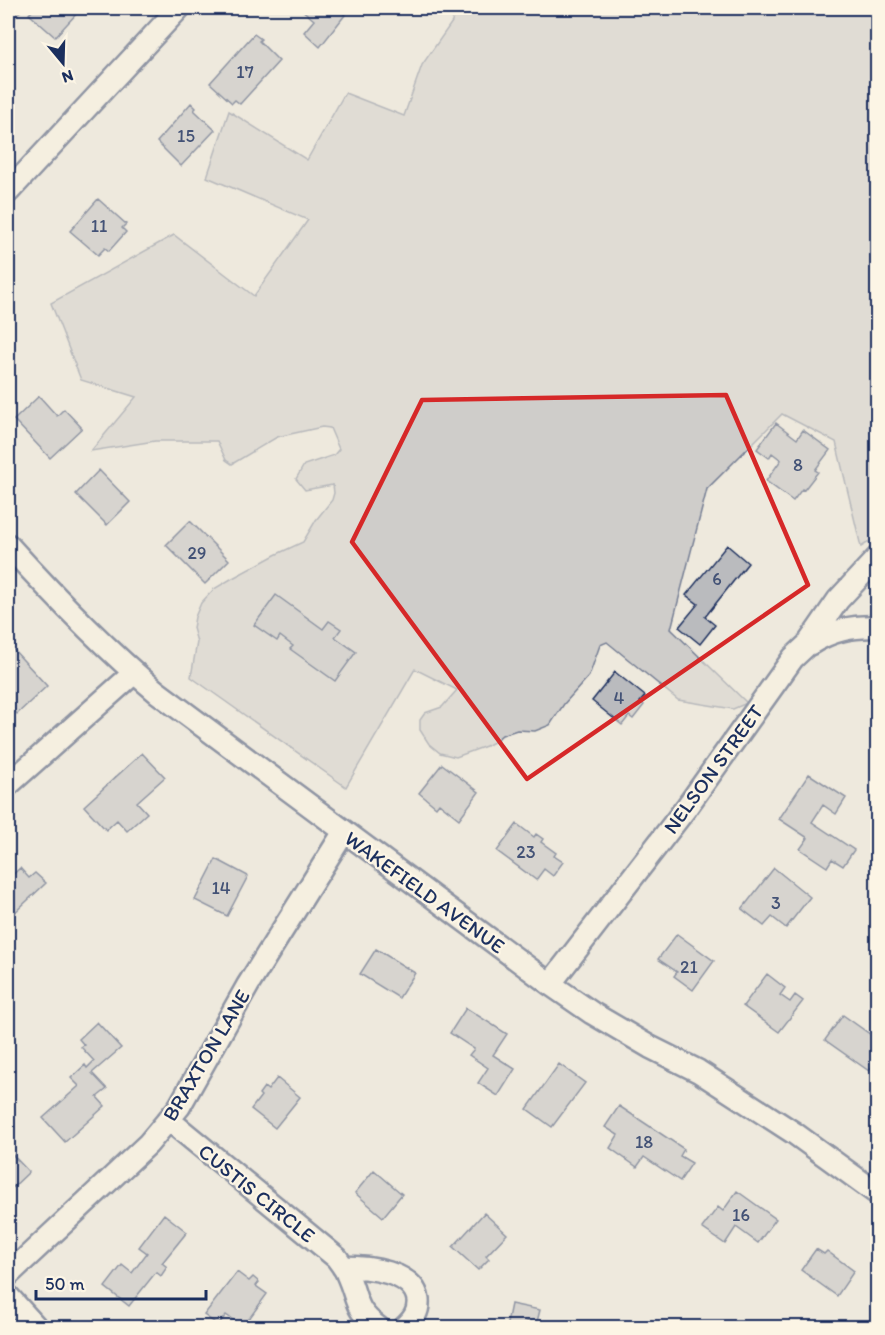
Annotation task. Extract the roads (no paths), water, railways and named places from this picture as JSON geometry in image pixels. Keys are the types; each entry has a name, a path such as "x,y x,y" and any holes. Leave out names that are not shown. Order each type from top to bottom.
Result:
{"street":[{"path":"8,192 179,8"},
{"name":"WAKEFIELD AVENUE","path":"8,545 60,603 134,673 344,832 592,1013 650,1047 699,1071 794,1133 878,1194"},
{"name":"NELSON STREET","path":"550,984 686,808 793,658 807,645 838,600 878,557"},
{"path":"807,645 840,629 858,626 878,627"},
{"path":"8,785 134,673"},
{"name":"BRAXTON LANE","path":"8,1275 148,1144 179,1107 248,985 344,832"},
{"name":"CUSTIS CIRCLE","path":"169,1120 337,1258 347,1273 356,1305 366,1318 379,1328"},
{"path":"343,1267 378,1270 412,1284 417,1293 418,1307 413,1320 404,1328"},
{"path":"8,1296 37,1328"}]}
